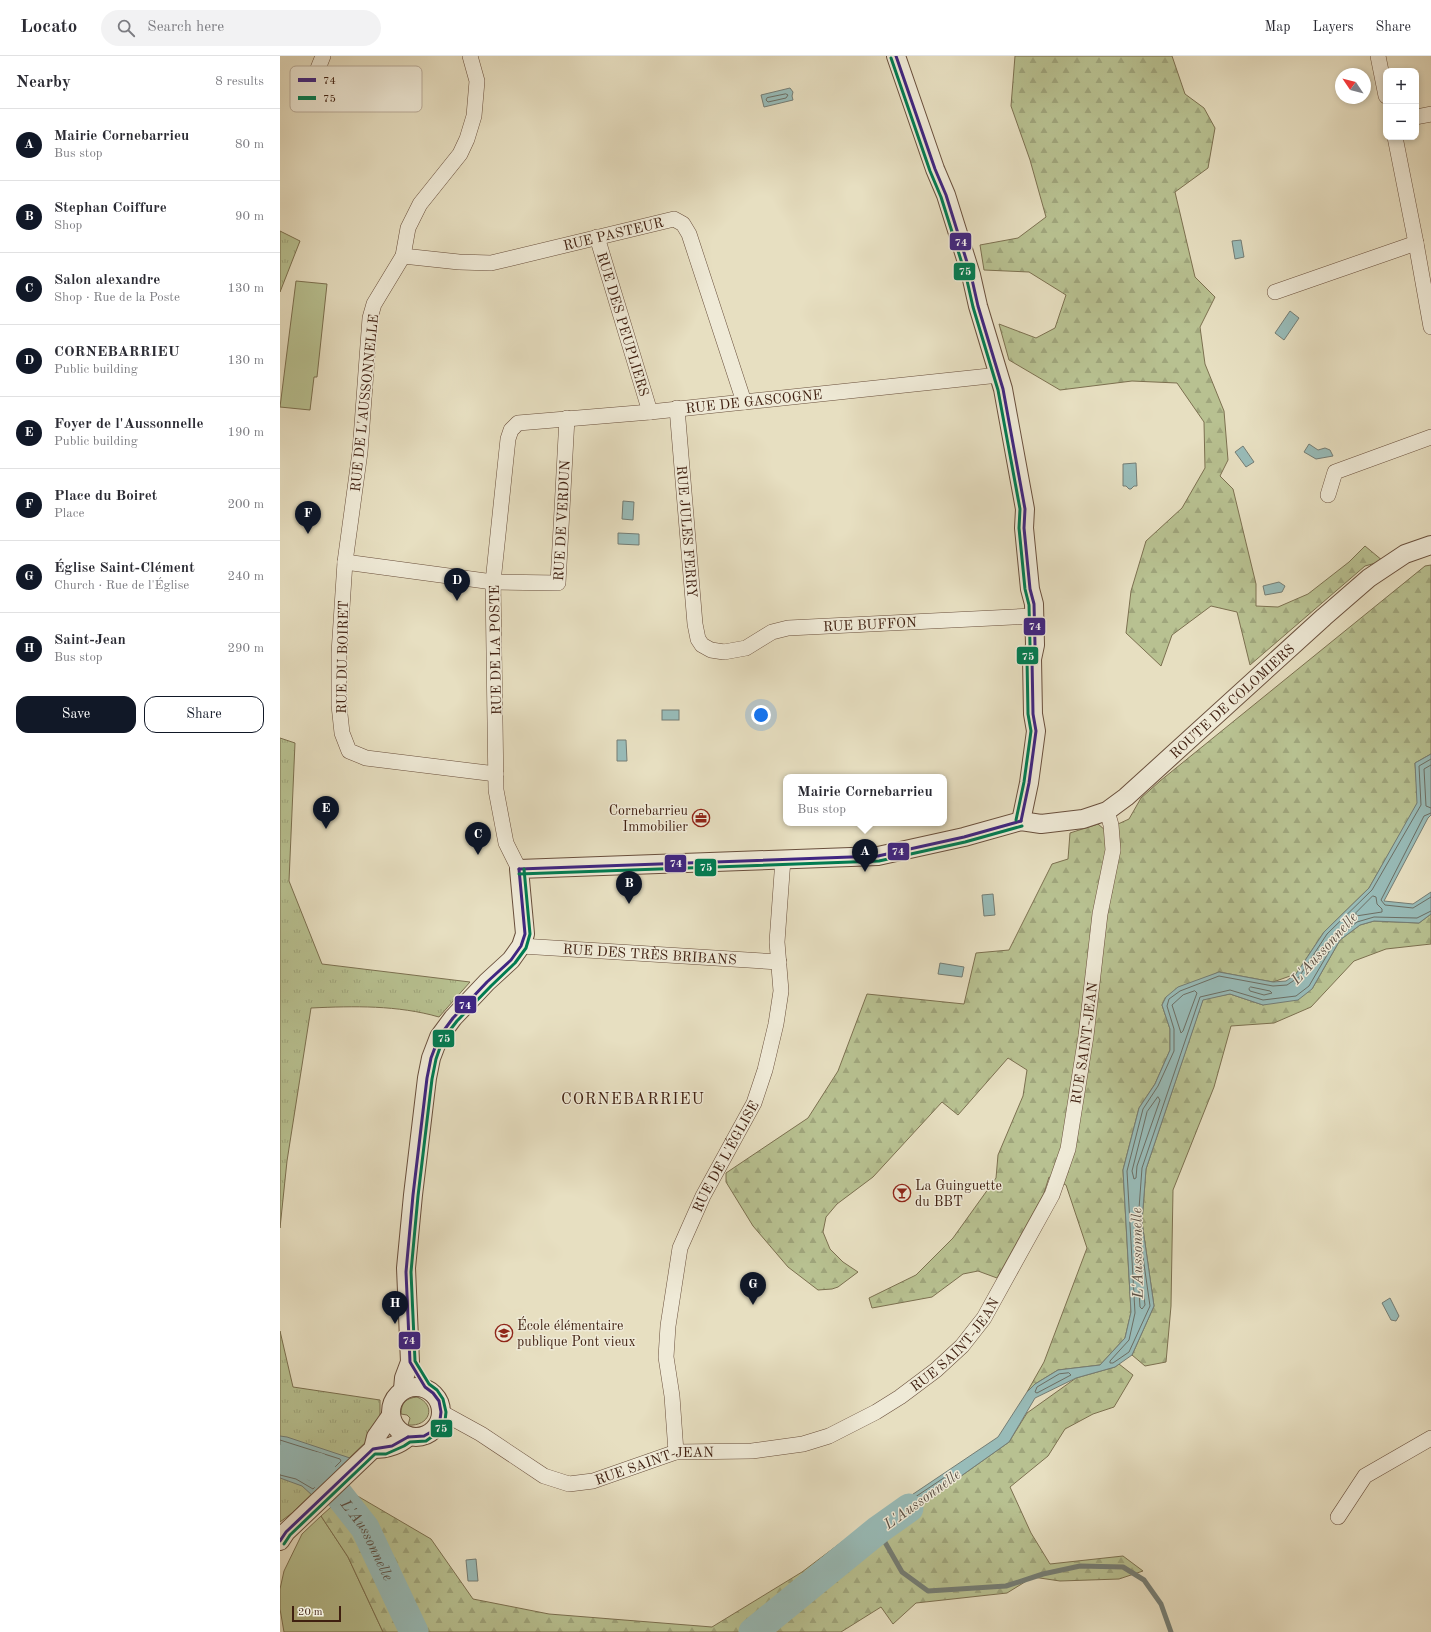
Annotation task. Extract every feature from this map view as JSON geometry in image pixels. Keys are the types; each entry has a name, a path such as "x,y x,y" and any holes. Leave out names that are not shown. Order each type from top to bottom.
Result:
{"street":[{"path":"319,66 323,56"},
{"name":"RUE DE L'AUSSONNELLE","path":"345,562 360,452 370,318 374,304 403,256 408,228 420,204 460,154 467,139 474,116 477,81 470,56"},
{"path":"403,1389 404,1378 410,1362 406,1268 424,1102 431,1058 439,1037 453,1018 486,982 511,960 522,946 525,934 519,869 878,856 964,837 1021,821 1029,783 1036,731 1032,666 1035,645 1034,604 1030,589 1024,528 1025,510 1003,389 978,306 971,275 946,195 935,169 896,56"},
{"path":"1378,56 1383,81"},
{"path":"1419,116 1431,114"},
{"path":"1396,140 1431,327"},
{"name":"RUE PASTEUR","path":"403,256 459,262 491,262 674,219 683,224 689,234 744,402"},
{"name":"RUE DES PEUPLIERS","path":"597,237 650,412"},
{"path":"1275,292 1416,243"},
{"name":"RUE DE GASCOGNE","path":"511,430 518,423 650,412 999,375"},
{"name":"RUE JULES FERRY","path":"677,408 695,624 698,639 702,645 711,650"},
{"name":"RUE DE VERDUN","path":"493,582 558,583 567,418"},
{"name":"RUE DE LA POSTE","path":"511,430 508,439 493,582 496,790 506,843 519,869"},
{"path":"1328,495 1336,472 1431,438"},
{"name":"ROUTE DE COLOMIERS","path":"1021,821 1041,824 1062,822 1083,819 1107,811 1126,797 1369,578 1406,554 1431,546"},
{"path":"345,562 493,582"},
{"name":"RUE DU BOIRET","path":"345,562 339,653 339,705 342,733 349,751 366,758 496,774"},
{"name":"RUE BUFFON","path":"711,650 724,652 746,648 772,632 788,628 1034,616"},
{"name":"RUE SAINT-JEAN","path":"441,1412 480,1434 544,1476 569,1484 593,1481 676,1452 752,1451 803,1444 829,1436 876,1412 900,1397 936,1370 962,1346 984,1318 1052,1195 1068,1149 1086,1036 1100,914 1113,850 1112,825 1107,811"},
{"name":"RUE DE L'ÉGLISE","path":"676,1452 672,1396 666,1357 668,1326 680,1248 703,1196 754,1103 765,1070 776,1024 781,991 777,942 783,859"},
{"name":"RUE DES TRÈS BRIBANS","path":"522,946 779,962"},
{"path":"410,1362 425,1388"},
{"path":"414,1386 425,1388 433,1393 439,1402 441,1412 440,1420 431,1432 424,1436 408,1437 394,1426 390,1417 392,1401 403,1389 414,1386"},
{"path":"280,1541 286,1532 373,1449 376,1437 390,1417"},
{"path":"373,1449 385,1449 402,1442 408,1437"},
{"path":"1338,1517 1365,1476 1431,1438"}],"green space":[{"path":"1015,56 1172,56 1185,94 1204,108 1215,128 1208,168 1175,192 1195,277 1215,297 1200,327 1205,364 1224,411 1228,460 1220,476 1233,489 1256,584 1256,606 1278,607 1308,594 1349,562 1365,546 1383,561 1365,566 1250,665 1237,612 1211,606 1172,635 1161,666 1126,633 1131,591 1146,541 1182,508 1205,468 1204,422 1177,383 1132,381 1060,390 1009,360 999,324 1036,338 1055,328 1066,295 1029,272 984,270 980,245 1018,238 1046,217 1030,160 1011,106"},
{"path":"280,231 300,241 280,292"},
{"path":"296,281 327,284 317,377 314,377 310,410 280,407"},
{"path":"1431,565 1431,754 1415,763 1418,803 1369,888 1324,932 1296,974 1273,982 1219,972 1166,997 1162,1005 1170,1029 1170,1050 1155,1084 1139,1108 1123,1170 1131,1312 1125,1338 1100,1365 1058,1370 1035,1384 1027,1392 1044,1362 1087,1248 1066,1185 1049,1177 1044,1193 997,1278 978,1271 963,1274 932,1297 872,1308 869,1298 916,1275 953,1238 996,1178 998,1155 1023,1096 1027,1070 1008,1058 958,1115 942,1102 873,1177 837,1204 826,1217 823,1232 830,1249 843,1262 858,1272 838,1287 818,1290 788,1267 753,1226 726,1182 726,1173 808,1118 838,1071 867,994 964,1004 976,953 1009,950 1052,864 1068,859 1070,833 1098,824 1105,830 1129,819 1141,798 1160,781 1425,566"},
{"path":"280,738 295,743 289,881 322,964 470,982 439,1017 391,1008 311,1008 287,1161 280,1228"},
{"path":"1431,914 1431,944 1386,949 1354,961 1311,1007 1274,1023 1231,1026 1214,1087 1173,1190 1171,1306 1166,1362 1145,1366 1132,1355 1154,1306 1142,1222 1146,1169 1203,999 1230,994 1263,1005 1312,989 1340,940 1360,925 1374,921 1419,923"},
{"path":"280,1331 293,1387 380,1400 380,1421 370,1438 292,1513 280,1522"},
{"path":"1119,1364 1133,1375 1114,1407 1093,1414 1065,1429 1048,1456 1010,1487 1031,1533 1050,1564 1123,1556 1143,1571 1119,1579 1060,1581 1033,1577 1007,1593 916,1603 893,1624 881,1607 841,1632 383,1632 348,1557 321,1516 349,1491 431,1539 473,1599 549,1614 712,1627 802,1572 859,1529 870,1523 878,1535 1009,1442 1027,1413 1076,1378 1115,1367"},
{"path":"417,1397 427,1405 429,1410 428,1415 422,1423 408,1425 410,1418 407,1415 401,1414 402,1407 407,1400"},
{"path":"321,1516 348,1557 383,1632 284,1632 280,1609 280,1589 284,1571 302,1534"}],"water":[{"path":"790,88 793,92 793,100 764,107 761,95"},
{"path":"1241,240 1244,257 1235,259 1232,241"},
{"path":"1290,311 1299,318 1284,340 1275,333"},
{"path":"1309,444 1318,450 1325,448 1330,450 1333,456 1316,459 1304,452"},
{"path":"1243,446 1254,462 1246,467 1235,452"},
{"path":"1136,463 1137,486 1129,489 1126,486 1123,486 1123,464"},
{"path":"623,501 634,502 633,520 622,519"},
{"path":"618,533 639,534 639,545 618,544"},
{"path":"1279,582 1285,586 1282,592 1265,595 1263,586"},
{"path":"662,710 679,710 679,720 662,720"},
{"path":"617,740 626,740 627,761 617,761"},
{"path":"1431,754 1431,815 1384,901 1413,904 1431,892 1431,914 1419,923 1374,921 1360,925 1340,940 1312,989 1298,1000 1263,1005 1230,994 1203,1000 1146,1169 1142,1222 1154,1306 1132,1355 1115,1367 1076,1378 1035,1398 1009,1442 878,1535 870,1523 998,1437 1027,1392 1035,1384 1058,1370 1100,1365 1125,1338 1131,1312 1123,1170 1139,1108 1155,1084 1170,1050 1170,1029 1162,1005 1166,997 1178,987 1219,972 1273,982 1286,981 1296,974 1324,932 1369,888 1417,803 1415,763"},
{"path":"993,894 995,915 984,916 982,895"},
{"path":"940,963 964,967 962,977 938,974"},
{"path":"1390,1298 1399,1316 1396,1321 1391,1320 1382,1303"},
{"path":"280,1436 350,1458 313,1496 302,1486 280,1478"},
{"path":"476,1559 478,1581 468,1581 466,1560"}],"waterway":[{"name":"L'Aussonnelle","path":"280,1459 317,1467 365,1528 414,1632"},
{"name":"L'Aussonnelle","path":"753,1632 878,1530 909,1508"},
{"path":"878,1530 902,1572 928,1591 1006,1586 1043,1574 1080,1566 1123,1567 1144,1580 1161,1604 1171,1632"}],"transit line":[{"name":"74","path":"896,56 935,169 946,195 971,275 978,306 1003,389 1025,509 1024,528 1030,589 1034,604 1035,645 1032,659 1033,714 1036,731 1029,783 1021,821"},
{"name":"75","path":"891,58 930,171 941,197 966,276 973,307 998,390 1020,509 1019,528 1025,589 1029,605 1030,645 1027,659 1028,714 1031,731 1024,782 1016,820"},
{"name":"74","path":"519,869 878,856 964,837 1021,821"},
{"name":"75","path":"519,874 879,861 965,842 1022,826"},
{"name":"74","path":"408,1437 424,1436 431,1432 440,1420 441,1412 439,1401 433,1393 425,1387 410,1362 406,1272 413,1195 427,1078 431,1058 439,1037 453,1018 487,982 511,960 521,946 525,934 519,869"},
{"name":"75","path":"284,1544 290,1535 375,1454 386,1454 410,1442 426,1441 440,1431 445,1421 446,1412 443,1399 437,1390 429,1384 415,1361 411,1272 418,1196 432,1079 436,1059 443,1039 457,1021 515,963 526,948 530,934 524,869"},
{"name":"74","path":"280,1541 286,1532 373,1449 392,1446 408,1437"}],"place":[{"name":"Place du Boiret","path":"308,534"},
{"name":"CORNEBARRIEU","path":"457,601"},
{"name":"Cornebarrieu Immobilier","path":"701,818"},
{"name":"Foyer de l'Aussonnelle","path":"326,829"},
{"name":"Salon alexandre","path":"478,855"},
{"name":"Mairie Cornebarrieu","path":"865,872"},
{"name":"Stephan Coiffure","path":"629,904"},
{"name":"La Guinguette du BBT","path":"902,1193"},
{"name":"Église Saint-Clément","path":"753,1305"},
{"name":"Saint-Jean","path":"395,1324"},
{"name":"École élémentaire publique Pont vieux","path":"504,1333"}],"district":[{"name":"CORNEBARRIEU","path":"633,1098"}]}
